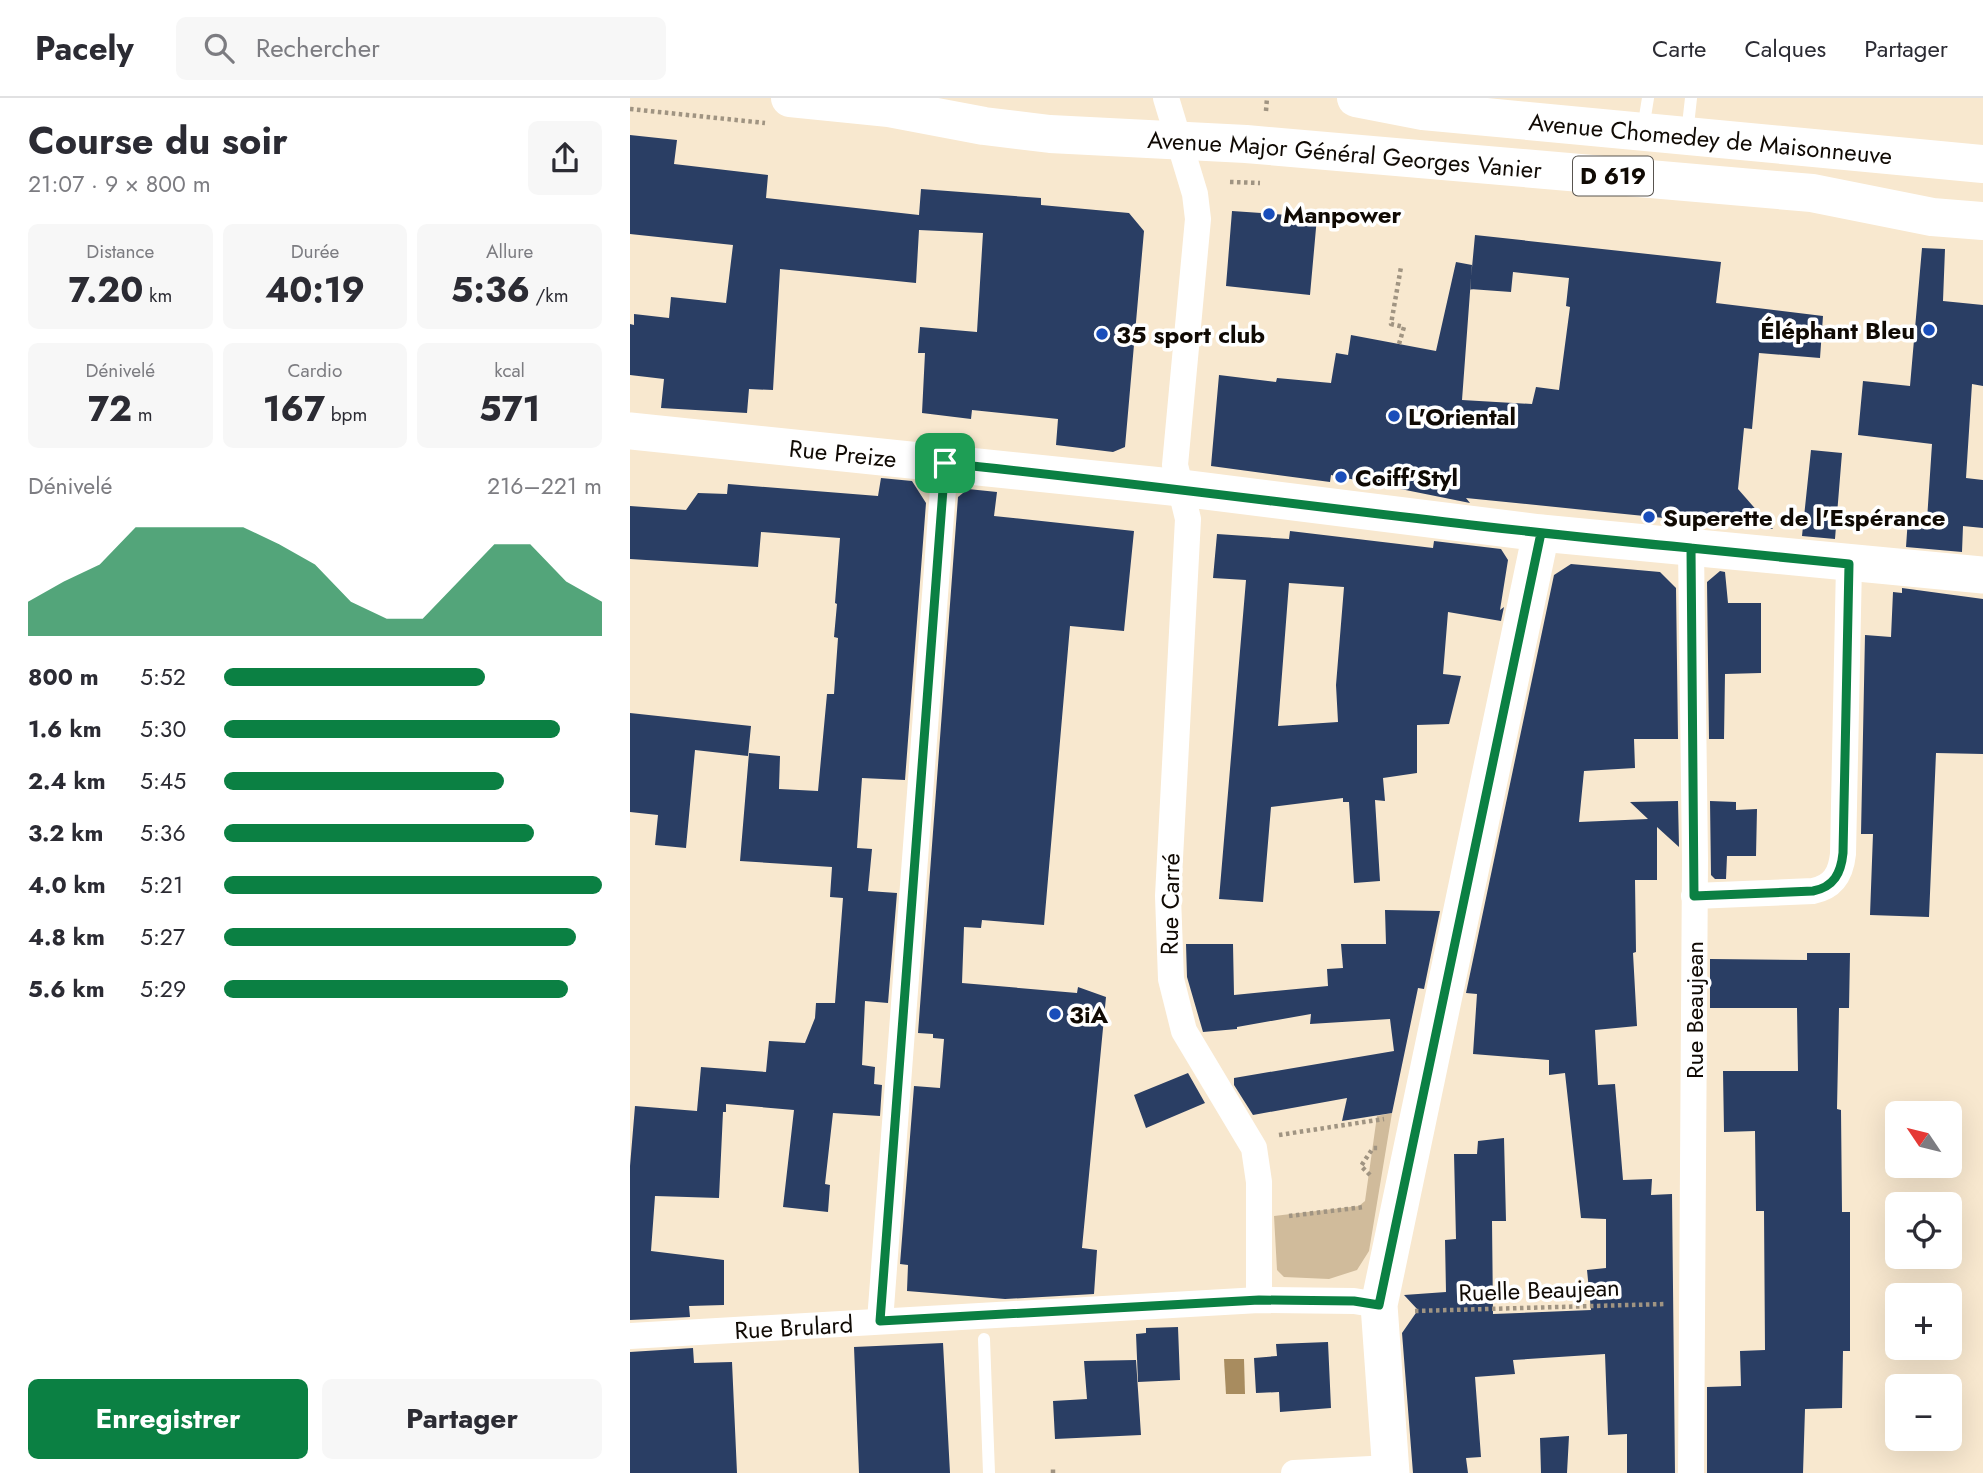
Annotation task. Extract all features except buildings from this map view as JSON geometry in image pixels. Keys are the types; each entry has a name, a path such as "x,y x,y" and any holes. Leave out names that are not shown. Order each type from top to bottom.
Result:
{"main road":[{"name":"Avenue Major Général Georges Vanier","path":"790,98 889,108 984,126 1050,134 1181,143 1246,144 1812,192 1932,217 1983,221"},
{"name":"Avenue Chomedey de Maisonneuve","path":"1356,98 1425,105 1645,115 1686,137 1983,164"}],"street":[{"name":"Rue Carré","path":"1166,98 1181,143 1198,219 1175,465 1188,519 1168,896 1168,944 1171,979 1184,1031 1254,1148 1259,1182 1259,1300"},
{"name":"Rue Preize","path":"630,431 1181,488 1541,533 1983,575"},
{"path":"880,1321 945,463"},
{"path":"1294,1473 1391,1471 1396,1308 1541,533"},
{"name":"Rue Beaujean","path":"1691,548 1695,1261 1691,1473"},
{"path":"1694,896 1813,891 1824,889 1838,877 1843,853 1849,564"},
{"name":"Rue Brulard","path":"630,1336 1259,1300 1354,1301 1396,1308"}],"lane":[{"path":"1686,137 1691,98"},
{"path":"985,1339 989,1473"}],"path":[{"path":"1399,344 1405,327 1391,324 1401,268"},
{"path":"1274,1135 1385,1119"},
{"path":"1368,1175 1361,1167 1373,1147"},
{"path":"1286,1216 1368,1207"},
{"name":"Ruelle Beaujean","path":"1396,1308 1679,1304"}],"shaded area":[{"path":"1392,1113 1369,1251 1357,1270 1329,1279 1284,1277 1277,1270 1274,1216 1359,1206 1365,1201 1377,1116"},
{"path":"1224,1359 1244,1359 1245,1394 1226,1394"}],"place":[{"name":"Manpower","path":"1269,214"},
{"name":"Éléphant Bleu","path":"1929,330"},
{"name":"35 sport club","path":"1102,334"},
{"name":"L'Oriental","path":"1394,416"},
{"name":"Coiff'Styl","path":"1341,477"},
{"name":"Superette de l'Espérance","path":"1649,517"},
{"name":"3iA","path":"1055,1014"}],"route":[{"path":"945,463 880,1321 1259,1300 1354,1301 1379,1305 1541,533 1591,538 1849,564 1843,853 1838,877 1824,889 1813,891 1694,896 1695,860 1690,573 1691,548 945,463"}]}
